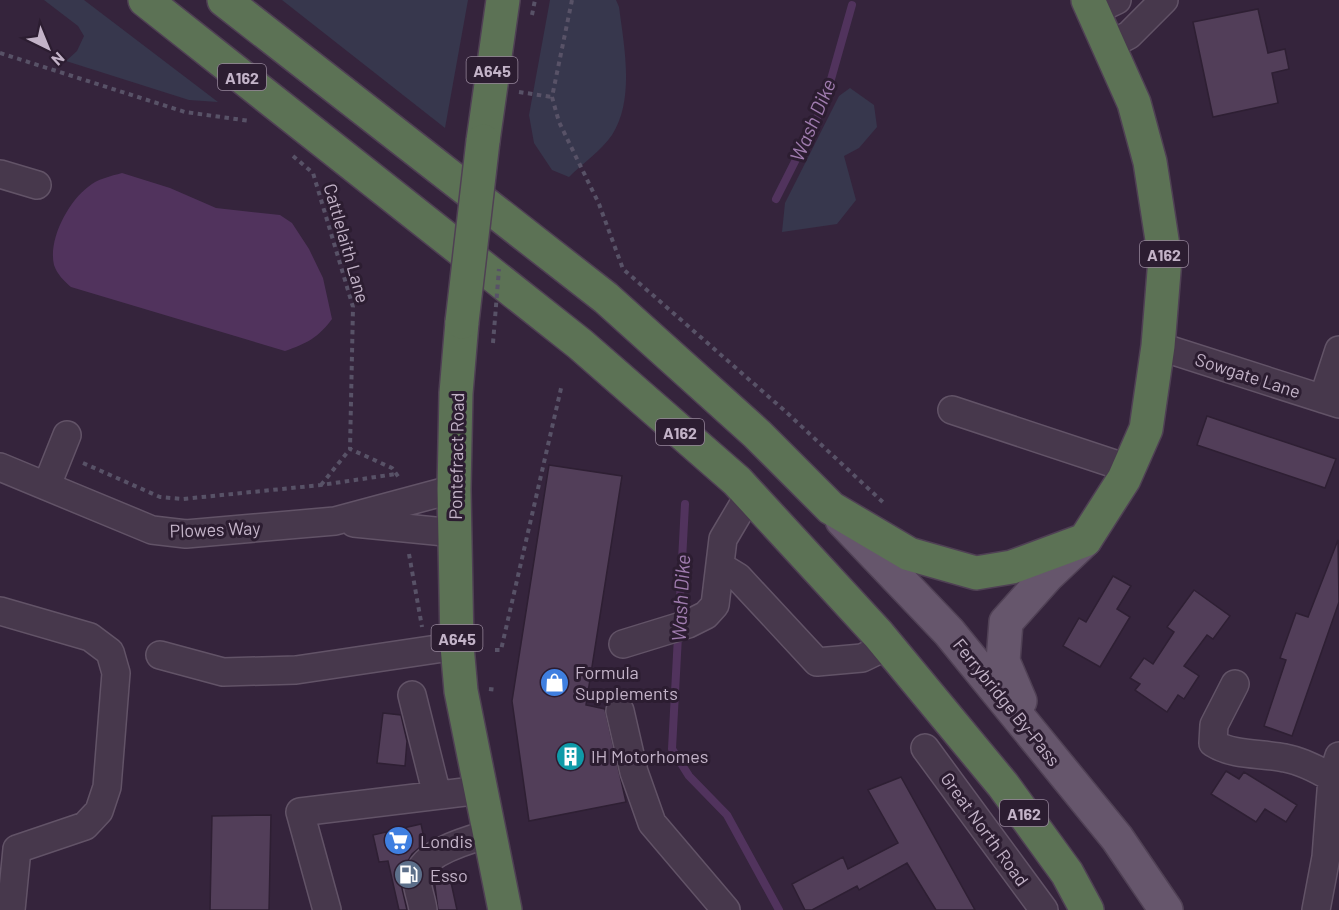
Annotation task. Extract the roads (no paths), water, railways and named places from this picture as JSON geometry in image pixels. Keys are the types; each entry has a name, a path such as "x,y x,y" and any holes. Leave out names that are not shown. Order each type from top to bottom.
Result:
{"highway":[{"name":"A162","path":"144,0 580,344 749,495 887,646 1004,785 1067,873"},
{"name":"A162","path":"224,0 606,298 757,434 831,508 909,554 976,573 1012,567 1084,540 1110,505 1130,469 1146,429 1158,346 1165,259 1150,162 1134,103 1110,45 1100,4"},
{"name":"Pontefract Road","path":"503,0 483,141 462,322 456,393 455,533 441,648 461,691 489,834 507,907"},
{"path":"1067,873 1087,910"}],"main road":[{"name":"Ferrybridge By-Pass","path":"831,508 949,632 1117,838 1166,910"},
{"name":"A162","path":"1037,738 1003,661 1006,622 1047,576 1084,540"},
{"name":"A162","path":"1067,873 1091,910"}],"street":[{"path":"1110,45 1129,35 1164,0"},
{"path":"0,174 37,185"},
{"name":"Sowgate Lane","path":"1158,346 1331,401"},
{"path":"1331,401 1339,350"},
{"path":"952,410 1130,469"},
{"path":"46,485 64,444"},
{"name":"Plowes Way","path":"0,467 152,530 186,534 405,515 454,489"},
{"path":"623,644 706,615 715,605 723,538 749,495"},
{"name":"Plowes Way","path":"405,515 455,533"},
{"path":"720,566 738,577 817,662 862,658 887,646"},
{"path":"0,611 90,637 110,652 116,673 107,787 99,811 85,826 8,841 11,910"},
{"path":"160,654 223,672 296,670 441,648"},
{"path":"1235,684 1214,725 1213,743 1223,750 1287,758 1309,765 1336,767 1326,857 1317,910"},
{"path":"412,695 437,795"},
{"path":"620,711 634,772 652,823 726,910"},
{"name":"Great North Road","path":"925,748 1044,910"},
{"path":"327,910 300,812 481,790"},
{"path":"423,910 417,880 421,867 454,845 489,834"}],"waterway":[{"name":"Wash Dike","path":"776,199 824,104 852,5"},
{"name":"Wash Dike","path":"685,504 672,749 689,776 727,815 779,910"}],"place":[{"name":"Formula Supplements","path":"554,682"},
{"name":"IH Motorhomes","path":"570,756"},
{"name":"Londis","path":"399,841"},
{"name":"Esso","path":"409,875"}]}
